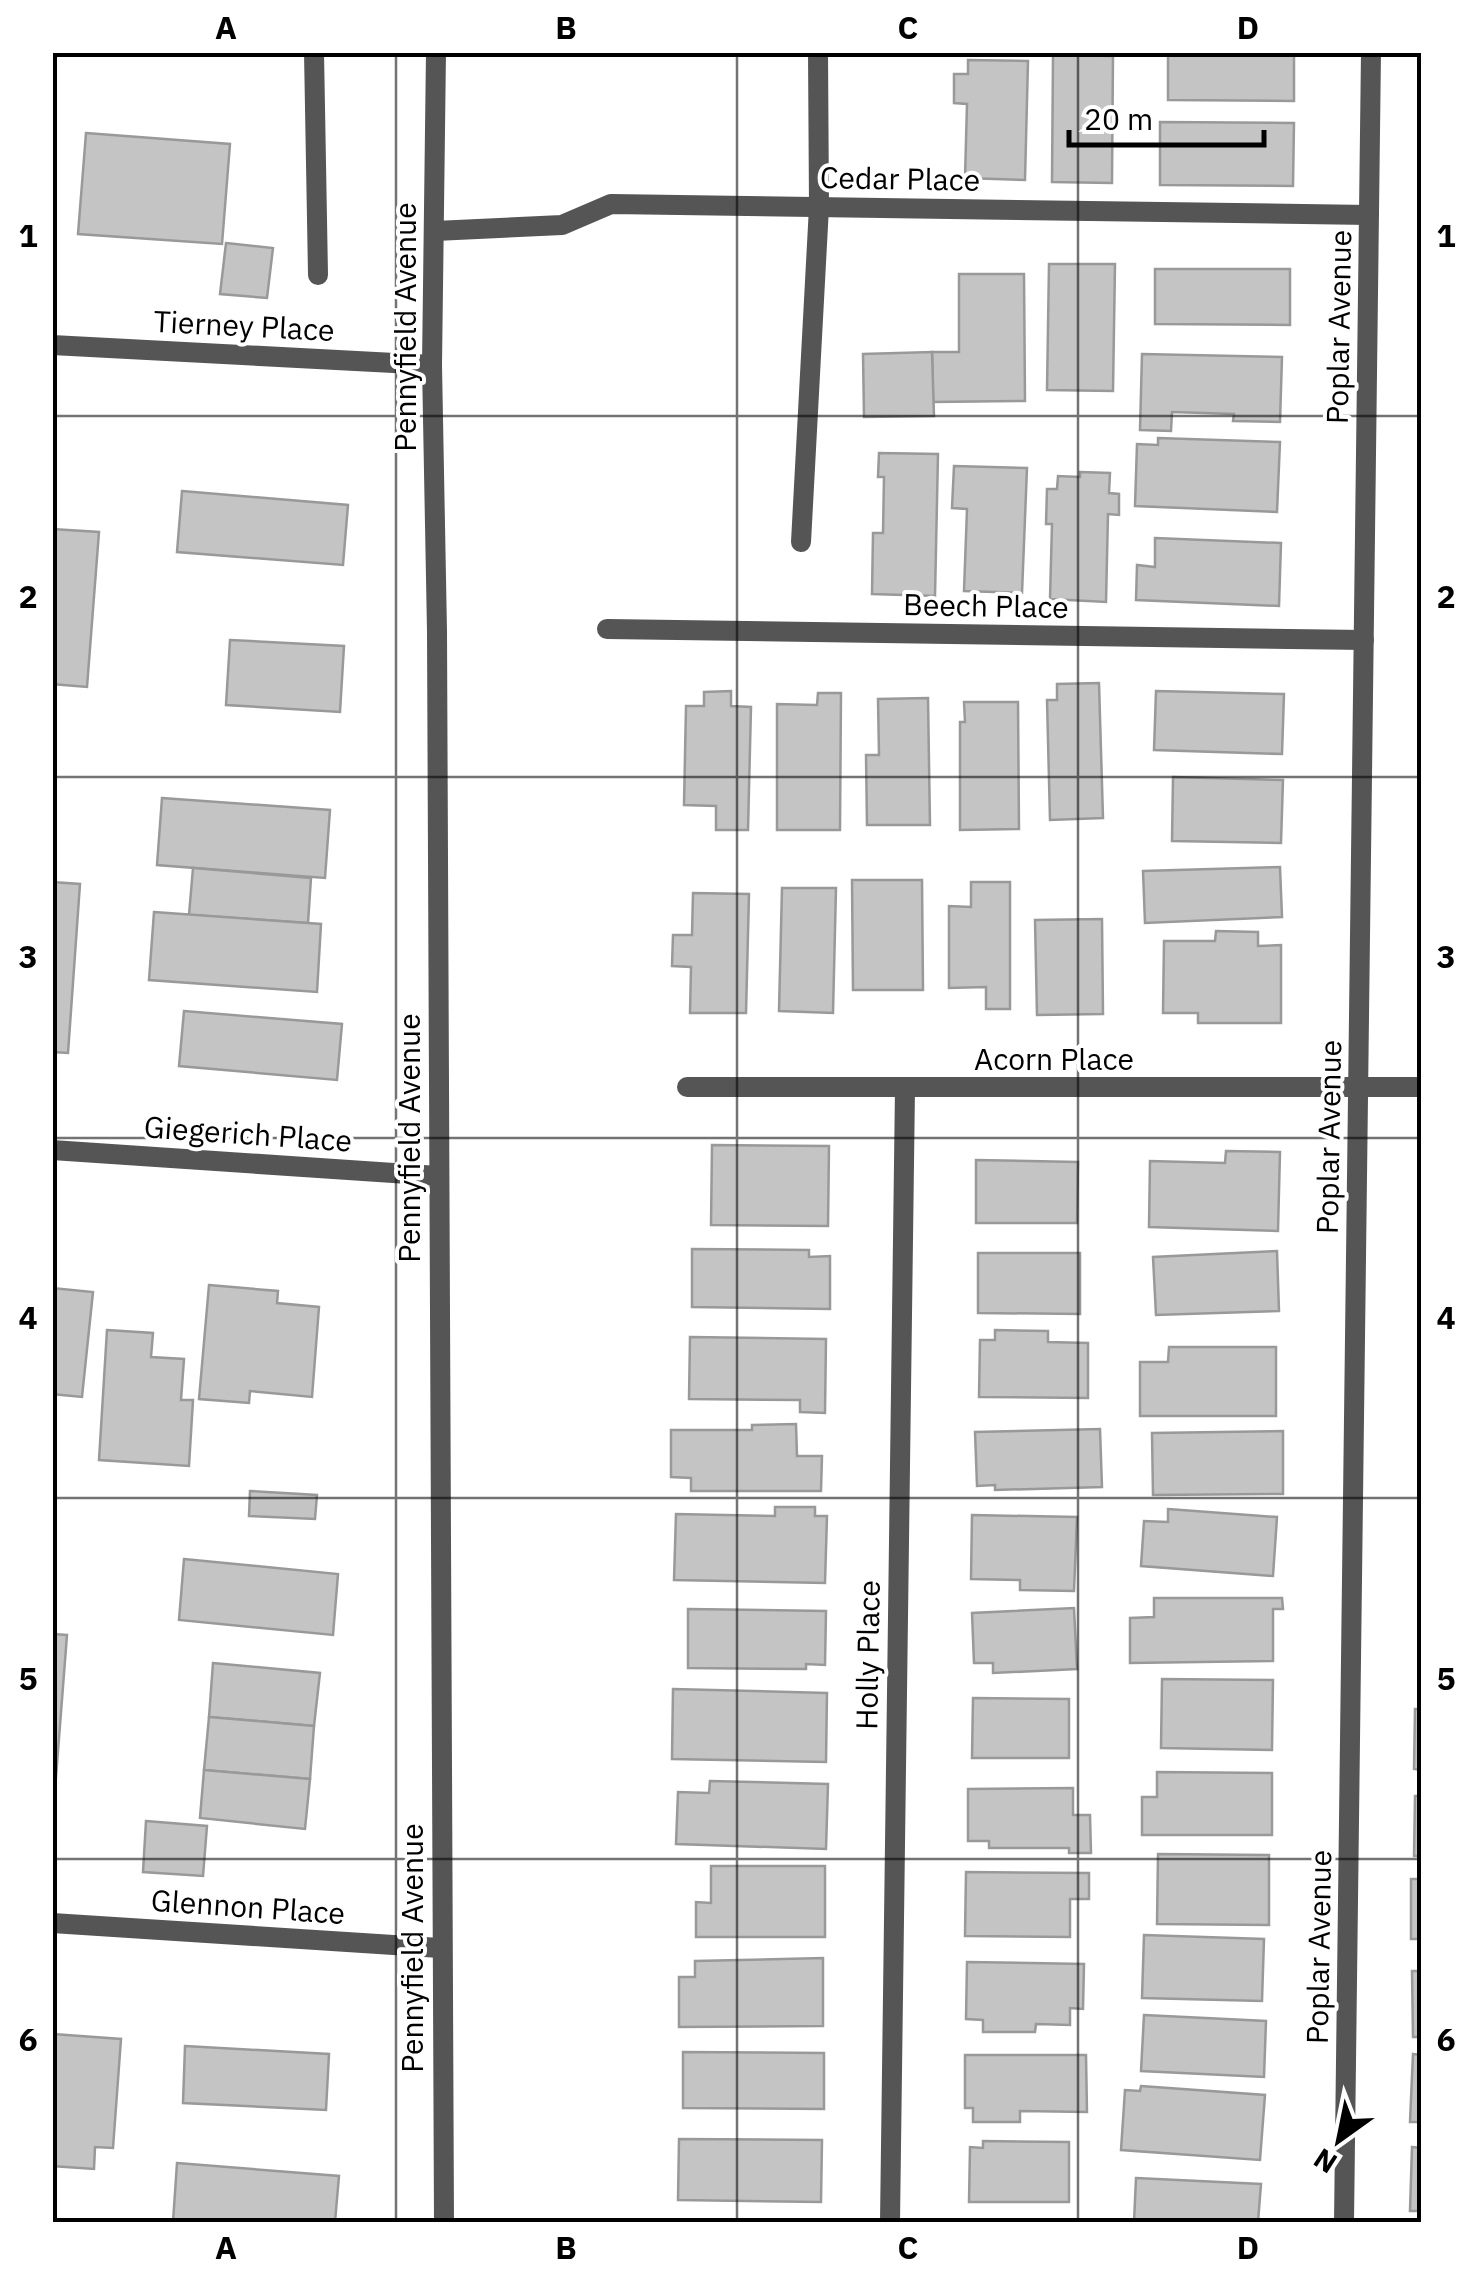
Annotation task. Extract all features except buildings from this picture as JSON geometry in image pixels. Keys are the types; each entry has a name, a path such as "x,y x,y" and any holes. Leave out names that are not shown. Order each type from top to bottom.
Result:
{"street":[{"path":"314,52 318,275"},
{"name":"Pennyfield Avenue","path":"436,52 432,365 437,630 444,2222"},
{"path":"800,542 819,206 818,52"},
{"name":"Poplar Avenue","path":"1344,2222 1371,52"},
{"name":"Cedar Place","path":"435,230 562,225 611,204 1369,215"},
{"name":"Tierney Place","path":"52,345 432,365"},
{"name":"Beech Place","path":"608,629 1364,640"},
{"name":"Acorn Place","path":"687,1087 1422,1088"},
{"name":"Holly Place","path":"890,2222 904,1088"},
{"name":"Giegerich Place","path":"52,1150 438,1176"},
{"name":"Glennon Place","path":"52,1923 440,1948"}]}
